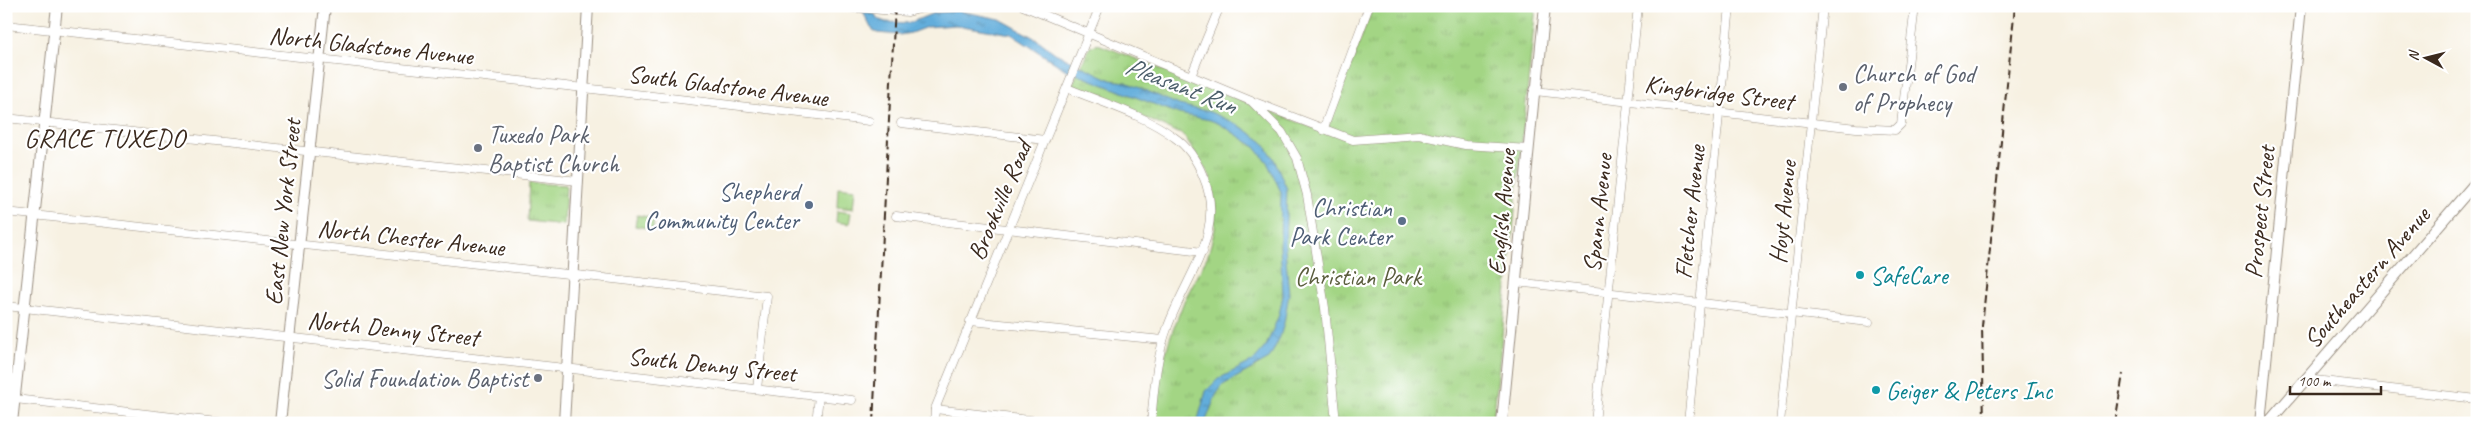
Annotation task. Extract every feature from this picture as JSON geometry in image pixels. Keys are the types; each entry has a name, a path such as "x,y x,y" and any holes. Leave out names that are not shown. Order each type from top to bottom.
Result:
{"main road":[{"path":"12,423 11,399 25,308 58,6"},
{"name":"East New York Street","path":"280,423 325,6"},
{"path":"564,423 588,6"},
{"name":"English Avenue","path":"1502,423 1545,6"},
{"name":"Prospect Street","path":"2260,423 2301,6"},
{"name":"Southeastern Avenue","path":"2268,423 2477,181"}],"street":[{"path":"831,6 884,12 913,11 931,6"},
{"path":"1023,6 1251,101 1352,140 1367,141 1412,135 1465,146 1529,149"},
{"name":"Brookville Road","path":"934,423 935,409 970,320 1100,6"},
{"path":"1191,76 1220,6"},
{"path":"1323,130 1369,6"},
{"name":"Spann Avenue","path":"1595,423 1638,6"},
{"name":"Fletcher Avenue","path":"1688,423 1730,6"},
{"name":"Hoyt Avenue","path":"1780,423 1823,6"},
{"name":"Kingbridge Street","path":"1535,91 1874,130 1898,128 1901,124 1914,6"},
{"name":"North Gladstone Avenue","path":"6,25 583,88"},
{"name":"South Gladstone Avenue","path":"583,88 869,122"},
{"path":"1066,88 1158,127 1172,135 1190,153 1205,179 1210,204 1209,232 1203,252 1179,298 1163,340 1156,371 1151,423"},
{"path":"1251,101 1282,132 1292,148 1302,175 1315,237 1325,308 1336,423"},
{"path":"6,118 578,182"},
{"path":"900,123 1045,140"},
{"name":"North Chester Avenue","path":"6,212 767,296 757,389"},
{"path":"896,216 1203,252"},
{"path":"1516,282 1869,322"},
{"name":"North Denny Street","path":"6,306 567,368"},
{"path":"970,320 1163,340"},
{"name":"South Denny Street","path":"567,368 852,400"},
{"path":"2306,379 2477,399"},
{"path":"816,423 819,396"},
{"path":"11,399 226,423"},
{"path":"935,409 1056,423"}],"green space":[{"name":"Christian Park","path":"1373,6 1536,6 1493,423 1155,423 1159,378 1170,338 1184,301 1208,255 1215,229 1215,203 1210,176 1183,135 1072,85 1090,47 1098,44 1326,133"},
{"path":"529,183 566,185 564,225 527,221"},
{"path":"838,187 855,189 853,209 837,207"},
{"path":"837,211 851,213 849,224 836,222"},
{"path":"637,215 654,218 653,229 635,226"}],"water":[{"name":"Pleasant Run","path":"860,6 872,6 877,19 886,22 909,23 934,13 960,11 1000,19 1038,40 1055,53 1111,80 1126,82 1179,105 1210,112 1239,125 1263,142 1274,159 1287,189 1285,247 1289,294 1284,323 1280,337 1269,359 1223,385 1216,395 1205,423 1197,423 1206,391 1218,379 1253,361 1266,346 1279,315 1283,295 1280,247 1281,192 1267,162 1254,146 1220,124 1210,120 1179,114 1066,70 1011,34 956,25 927,27 899,35 877,33 871,28"}],"railway":[{"path":"873,423 895,6"},
{"path":"1984,423 1982,326 2015,6"},
{"path":"2115,423 2123,374"}],"place":[{"name":"Church of God of Prophecy","path":"1843,87"},
{"name":"Tuxedo Park Baptist Church","path":"478,148"},
{"name":"Shepherd Community Center","path":"809,205"},
{"name":"Christian Park Center","path":"1402,221"},
{"name":"SafeCare","path":"1860,275"},
{"name":"Solid Foundation Baptist","path":"538,378"},
{"name":"Geiger & Peters Inc","path":"1876,390"}],"district":[{"name":"GRACE TUXEDO","path":"105,138"}]}
